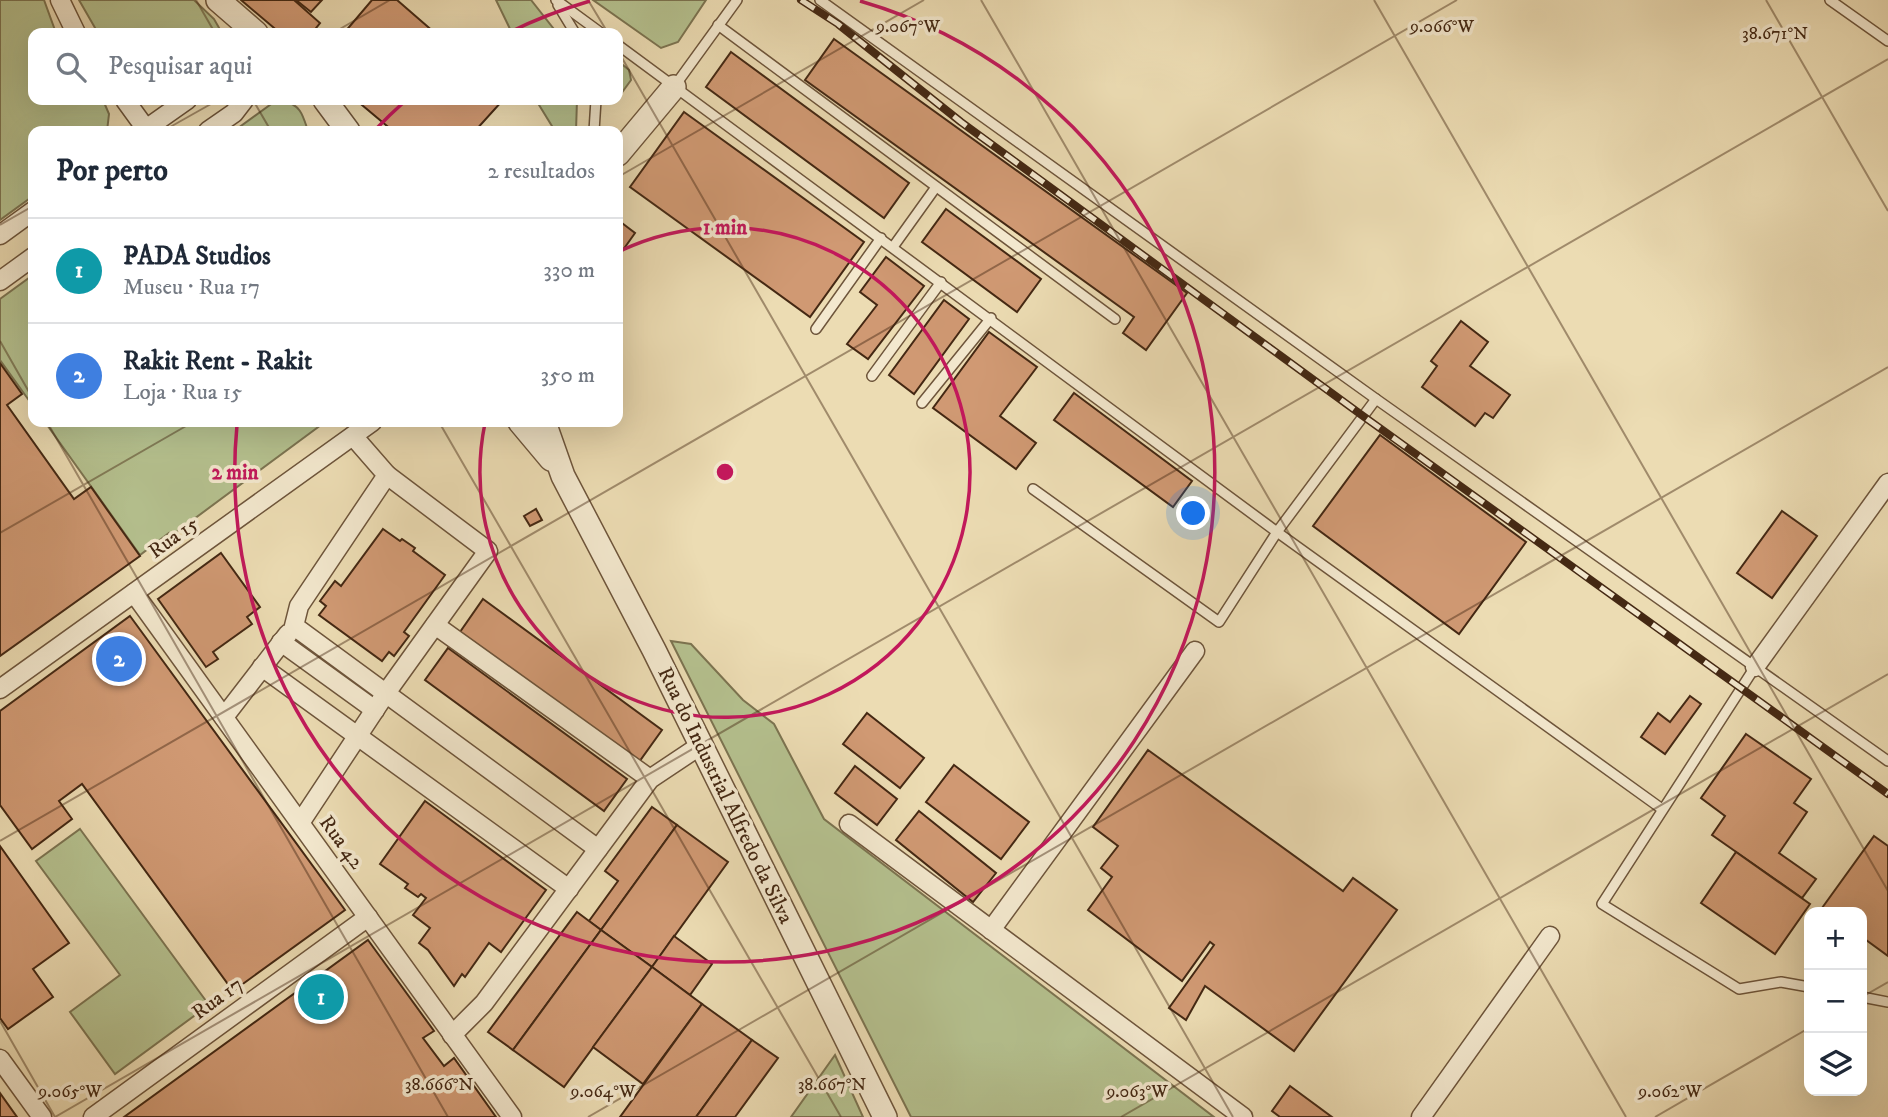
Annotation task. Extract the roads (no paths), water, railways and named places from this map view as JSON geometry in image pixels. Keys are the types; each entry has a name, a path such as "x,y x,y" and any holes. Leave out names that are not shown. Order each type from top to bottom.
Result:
{"street":[{"path":"60,0 74,28"},
{"path":"218,0 250,28"},
{"path":"623,148 674,87"},
{"path":"128,105 141,126"},
{"path":"150,126 180,105"},
{"path":"215,126 234,113 240,105"},
{"path":"329,105 344,126"},
{"path":"0,235 28,215"},
{"path":"0,281 28,261"},
{"name":"Rua 15","path":"0,689 365,427"},
{"name":"Rua do Industrial Alfredo da Silva","path":"524,427 563,476"},
{"name":"Rua do Industrial Alfredo da Silva","path":"546,427 563,476 701,745 885,1117"},
{"path":"300,823 374,710 488,551 387,475 353,436"},
{"path":"223,717 294,626 299,607 387,475"},
{"path":"1755,667 1888,484"},
{"name":"Rua 42","path":"134,593 512,1117"},
{"path":"435,625 650,779"},
{"path":"294,626 598,849"},
{"path":"281,642 374,710"},
{"path":"991,930 1195,651"},
{"path":"262,667 569,889"},
{"path":"452,1035 485,1003 650,779 701,745"},
{"path":"849,824 1243,1117"},
{"name":"Rua 17","path":"93,1117 368,917"},
{"path":"1421,1117 1550,936"},
{"path":"0,1059 42,1117"}],"lane":[{"path":"555,0 572,28"},
{"path":"555,0 594,28"},
{"path":"674,87 737,0"},
{"path":"820,0 1376,399 1888,761"},
{"path":"1830,0 1888,41"},
{"path":"718,26 1115,319"},
{"path":"623,49 991,318 1277,532 1662,809"},
{"path":"594,126 596,105"},
{"path":"893,247 936,187"},
{"path":"816,329 881,238"},
{"path":"872,376 941,282"},
{"path":"922,403 991,318"},
{"path":"1032,489 1219,622 1277,532 1376,399"},
{"path":"1755,667 1602,904 1739,989 1781,982 1804,986"},
{"path":"1867,998 1888,1002"}],"railway":[{"path":"801,0 838,24 961,122 1363,416 1888,794"}],"place":[{"name":"Rakit Rent - Rakit","path":"119,659"},
{"name":"PADA Studios","path":"321,997"}]}
